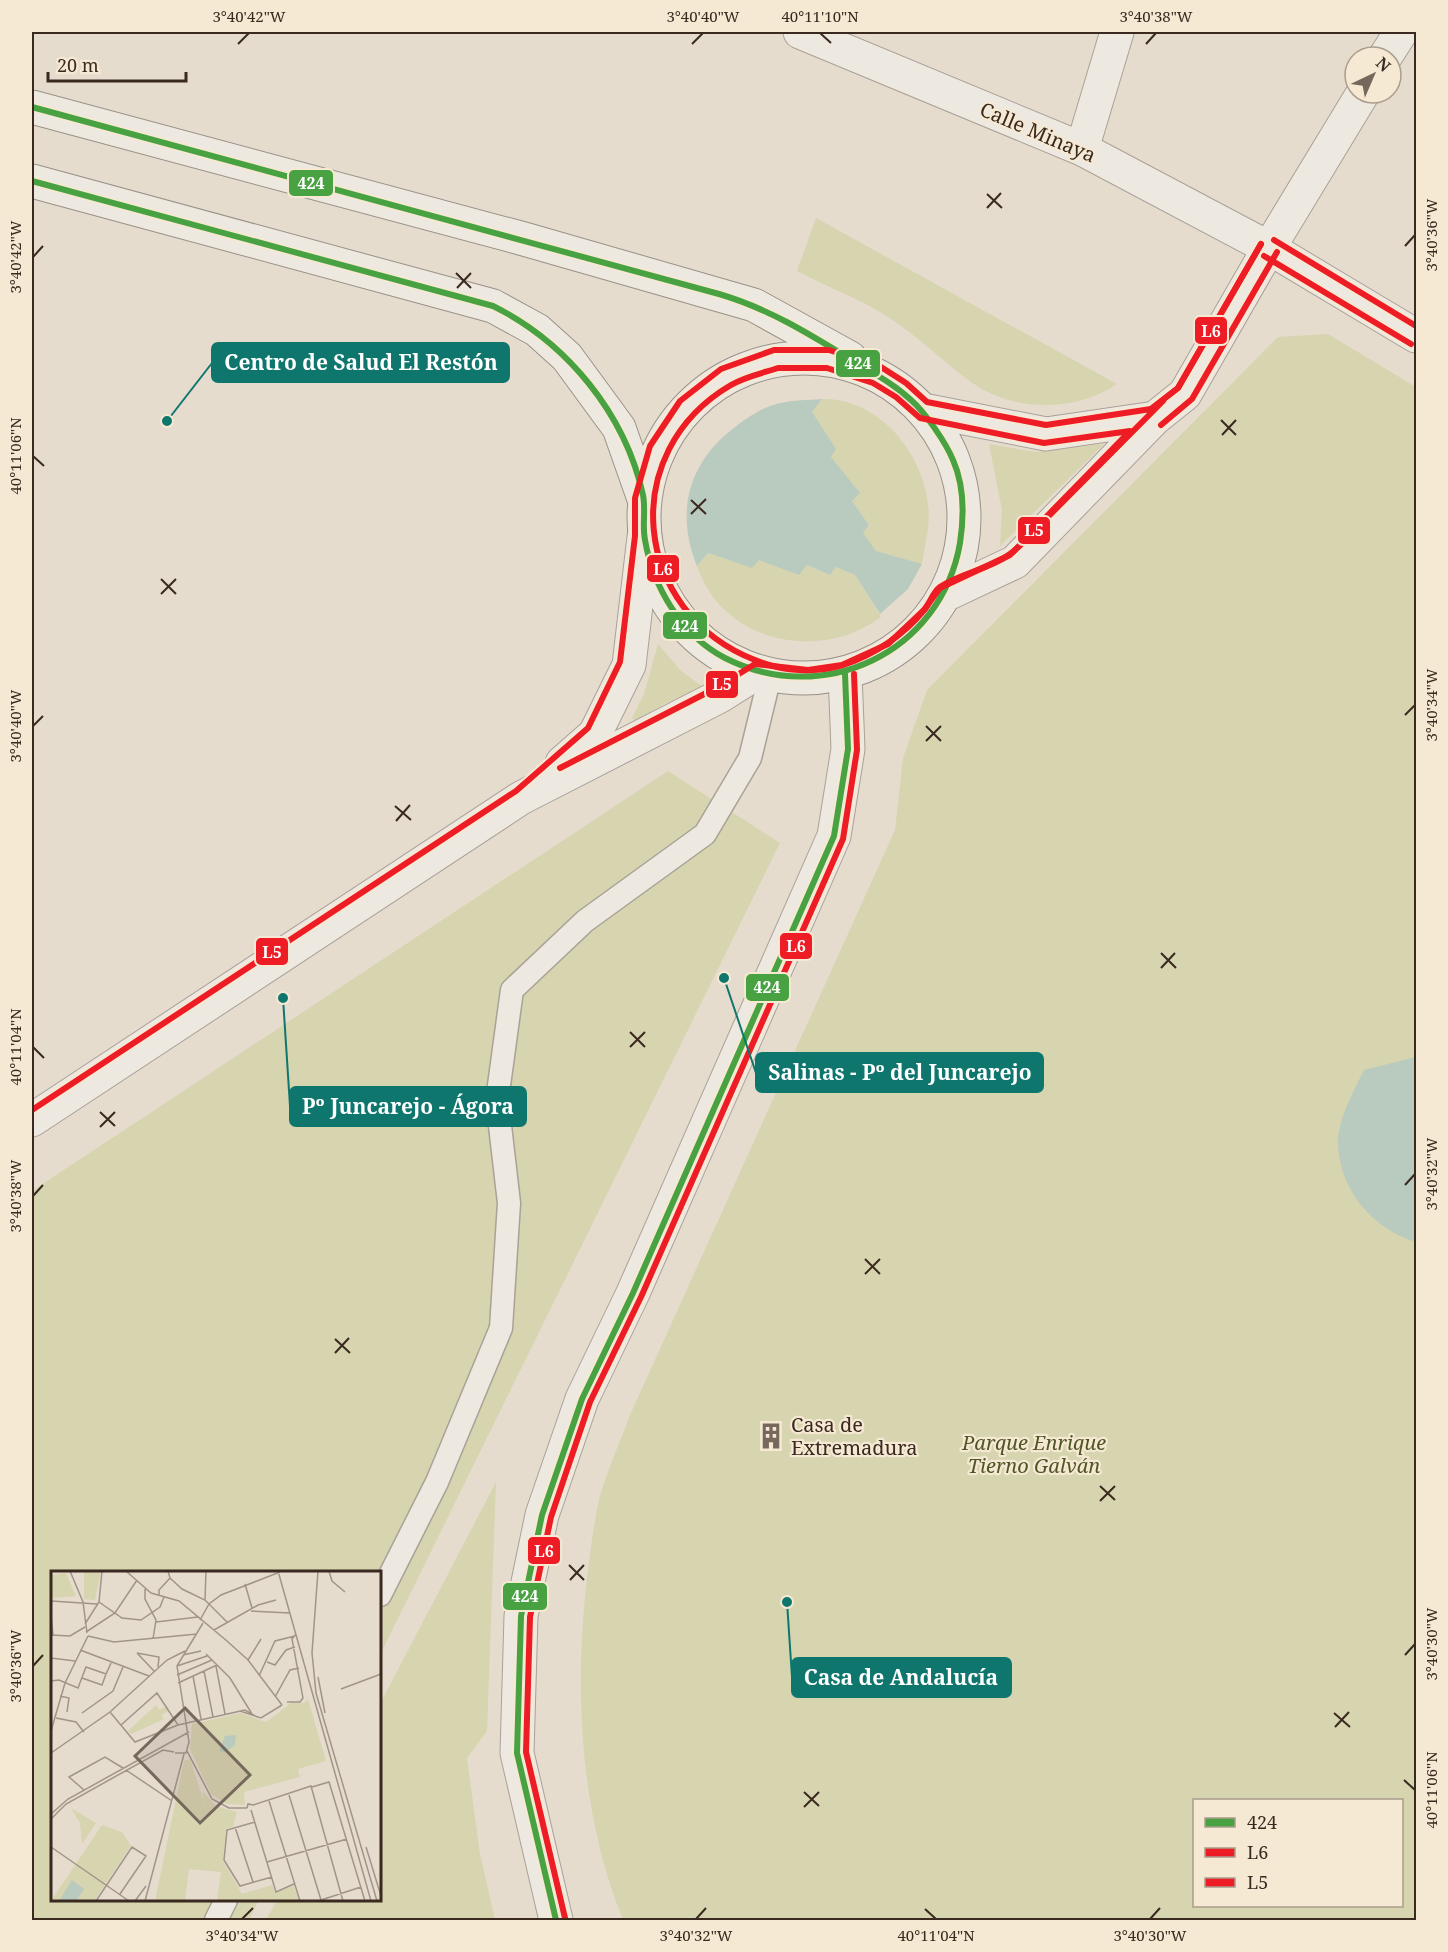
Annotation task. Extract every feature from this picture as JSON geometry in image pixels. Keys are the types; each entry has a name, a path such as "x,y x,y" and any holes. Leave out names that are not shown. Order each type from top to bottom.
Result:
{"street":[{"name":"Calle Minaya","path":"800,32 1082,149 1269,248 1416,336"},
{"path":"1082,149 1117,32"},
{"path":"1393,45 1401,32"},
{"path":"945,595 1015,562 1155,418 1185,394 1269,248 1356,105"},
{"path":"32,107 524,239 754,305 813,336 901,390 922,410 950,451 964,498 962,548 945,595 931,616 893,652 845,674 808,679 764,674 724,658 685,626 657,585 644,537"},
{"path":"32,181 493,306 537,330 567,357 619,428 644,498"},
{"path":"521,798 595,734 629,665 644,537 644,498 658,449 687,407 728,376 776,359 828,359 877,375"},
{"path":"922,410 1046,434 1155,418"},
{"path":"32,1120 521,798 764,674"},
{"path":"556,1920 517,1753 521,1616 542,1515 582,1400 633,1293 834,836 848,749 845,674"}],"lane":[{"path":"381,1593 436,1482 501,1328 509,1203 496,1100 512,990 585,921 705,834 750,758 764,674"},
{"path":"216,1920 225,1901"}],"green space":[{"path":"816,218 1117,384 1082,400 1063,404 1024,403 988,392 971,382 880,312 797,271"},
{"name":"Parque Enrique Tierno Galván","path":"1328,334 1416,387 1416,1920 623,1920 606,1872 594,1822 586,1771 582,1720 583,1617 598,1503 630,1415 895,830 903,758 927,690 1278,337"},
{"path":"822,399 842,401 879,418 907,447 924,484 928,504 928,527 922,564 875,551 863,533 869,525 852,501 859,492 831,457 812,412"},
{"path":"989,444 1035,452 1104,444 1000,546 1002,510"},
{"path":"708,553 752,568 759,560 799,575 807,565 830,575 836,567 855,575 881,617 856,631 830,639 802,641 776,638 750,628 728,613 710,592 697,566"},
{"path":"658,644 680,670 703,687 664,704 636,721 632,718 644,694"},
{"path":"668,771 780,843 381,1653 381,1571 51,1571 51,1901 258,1901 249,1920 32,1920 32,1191"},
{"path":"496,1482 487,1731 467,1758 480,1854 495,1920 266,1920 276,1901 381,1901 381,1702"}],"shaded area":[{"path":"822,399 812,412 836,449 831,457 860,493 852,501 869,525 863,533 876,551 922,564 908,589 880,614 855,575 836,567 830,575 807,565 799,575 759,560 752,568 708,553 697,566 690,545 687,505 691,487 698,469 722,438 748,417 769,406 790,401"},
{"path":"1416,1057 1416,1242 1386,1228 1362,1206 1345,1177 1340,1161 1338,1135 1351,1096 1364,1070"}],"transit line":[{"name":"424","path":"32,107 719,294 754,306 787,322 897,388 917,405 950,453 959,480 962,523 960,543 948,582 929,614 903,641 872,660 837,673 800,677 762,672 725,658 695,637 662,592 645,540 644,501 634,465 607,409 589,383 568,360 520,321 493,306 32,181"},
{"name":"L5","path":"1274,240 1416,326"},
{"name":"L6","path":"1151,409 1178,388 1261,244"},
{"name":"L5","path":"32,1110 516,791 588,728 620,662 635,536 635,498 650,446 680,401 721,369 774,350 829,350 881,367 906,383 927,402 1046,425 1151,409 1178,388 1261,244"},
{"name":"L6","path":"1161,425 1192,399 1277,252"},
{"name":"L6","path":"1264,256 1411,344"},
{"name":"L6","path":"778,368 827,368 873,383 896,397 920,418 1044,443 1130,431 1015,550 994,564 940,587 917,618 888,643 866,656 833,668 787,669 755,660 714,637 683,606 663,570 654,530 656,489 669,449 694,414 736,382 778,368"},
{"name":"L5","path":"560,768 716,688 755,664 808,670 842,665 888,644 924,610 940,588 1010,555 1163,401"},
{"name":"424","path":"556,1920 517,1753 521,1616 542,1515 582,1399 633,1293 834,836 848,749 845,674"},
{"name":"L6","path":"565,1918 526,1752 530,1617 551,1517 590,1402 641,1297 843,839 857,750 854,674"}],"place":[{"name":"Centro de Salud El Restón","path":"167,421"},
{"name":"Salinas - Pº del Juncarejo","path":"724,978"},
{"name":"Pº Juncarejo - Ágora","path":"283,998"},
{"name":"Casa de Extremadura","path":"771,1436"},
{"name":"Casa de Andalucía","path":"787,1602"}]}
